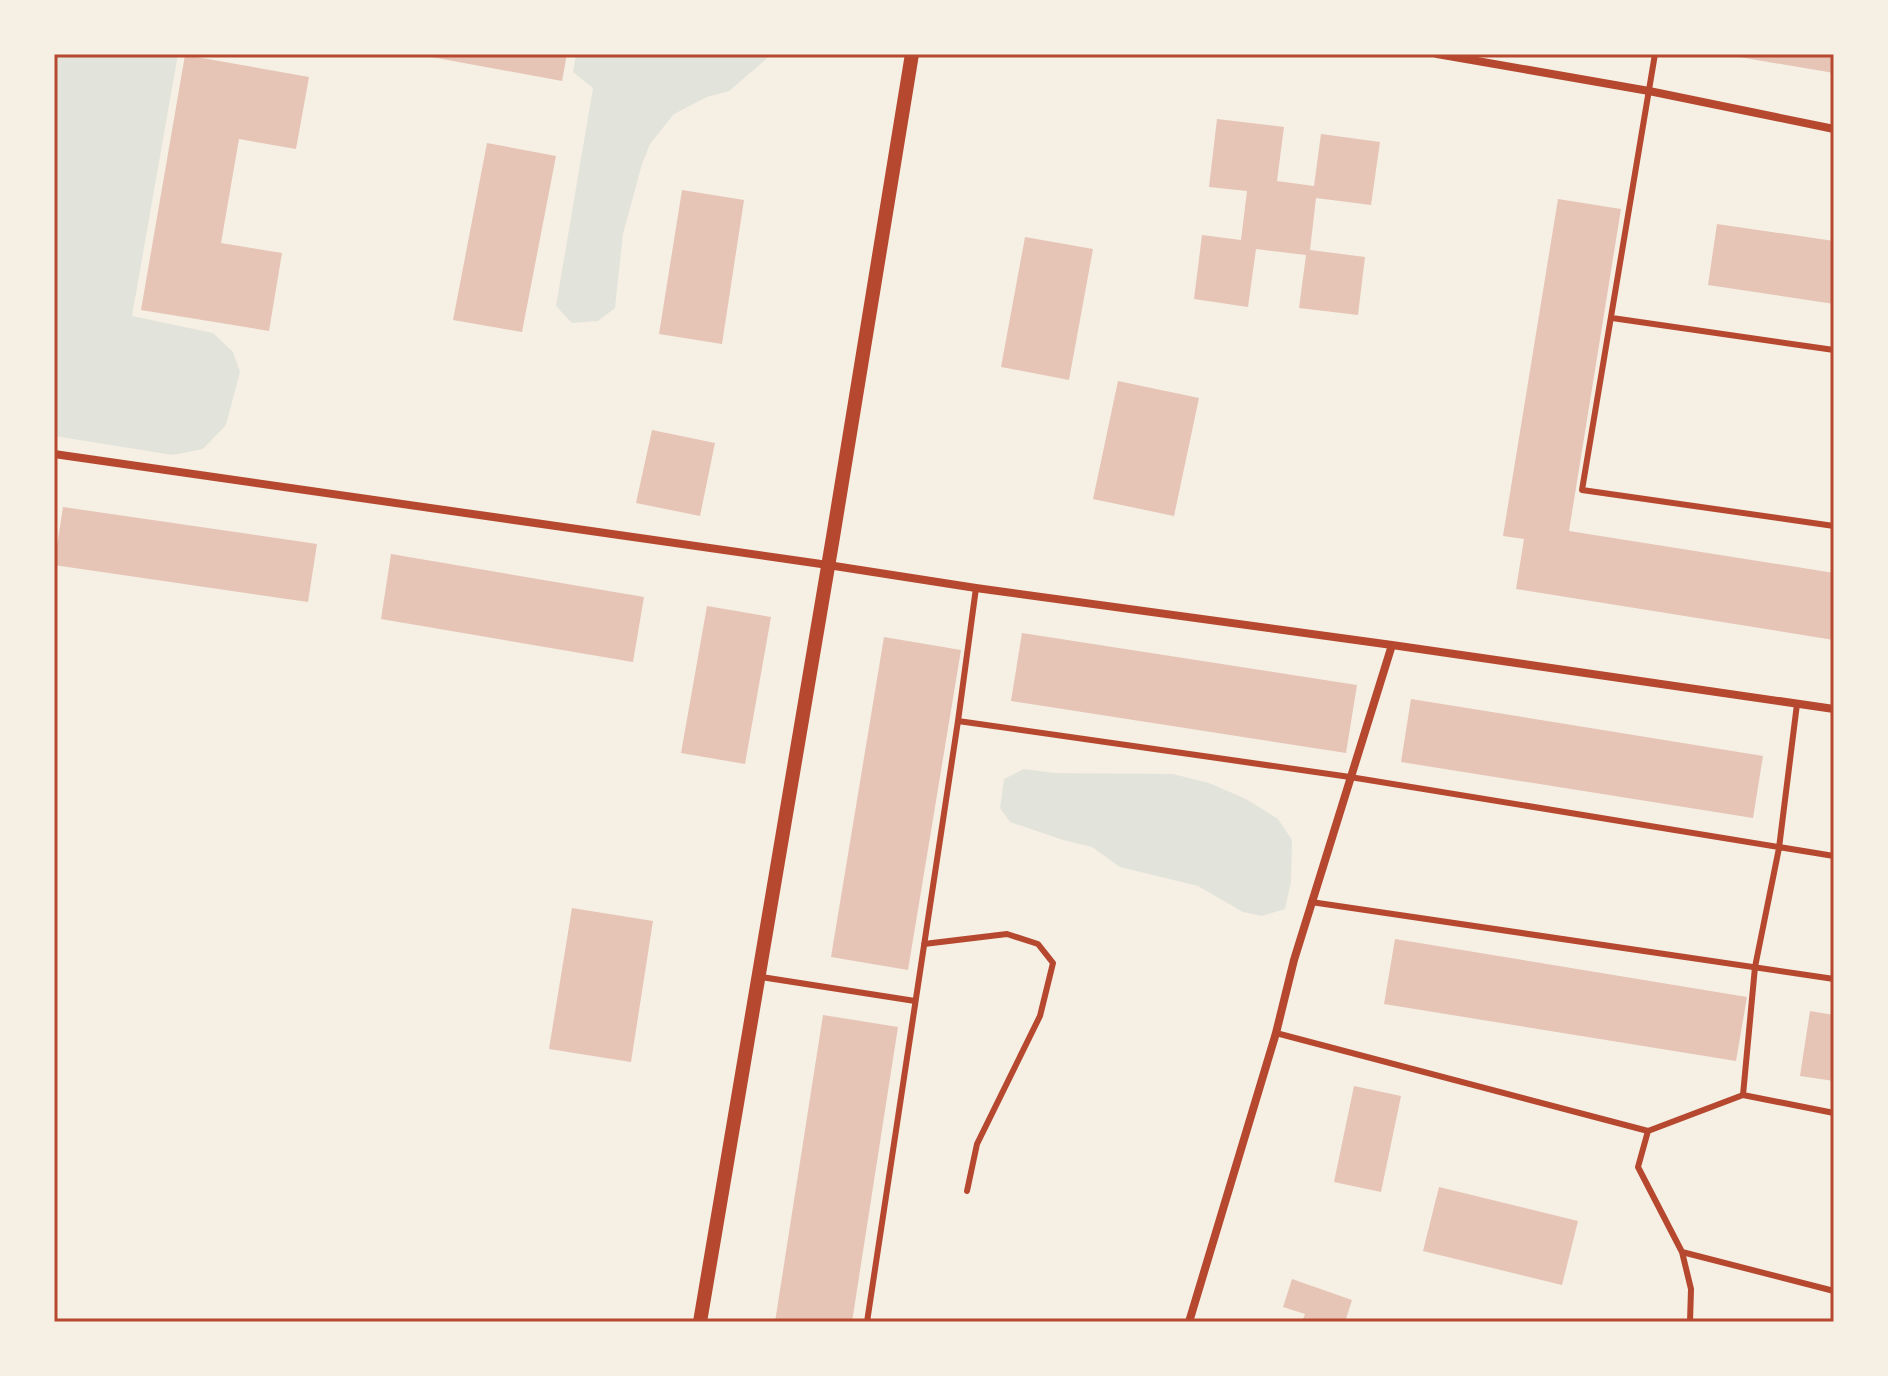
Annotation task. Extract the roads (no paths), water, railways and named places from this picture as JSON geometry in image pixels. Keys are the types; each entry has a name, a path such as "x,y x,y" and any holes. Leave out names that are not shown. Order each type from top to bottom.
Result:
{"street":[{"path":"700,1322 912,54"},
{"path":"1443,55 1649,91 1834,129"},
{"path":"54,454 1834,709"},
{"path":"1189,1322 1276,1033 1311,902 1392,645"}],"lane":[{"path":"1655,54 1582,490 1834,526"},
{"path":"1612,318 1834,350"},
{"path":"867,1322 976,588"},
{"path":"1743,1095 1755,967 1779,848 1797,704"},
{"path":"958,721 1350,777 1834,856"},
{"path":"1311,902 1834,979"},
{"path":"924,944 1007,934 1038,944 1053,963 1040,1016 977,1144 967,1191"},
{"path":"758,976 915,1001"},
{"path":"1276,1033 1648,1131 1743,1095 1834,1113"},
{"path":"1648,1131 1638,1167 1682,1252 1691,1289 1690,1322"},
{"path":"1682,1252 1834,1291"}]}
